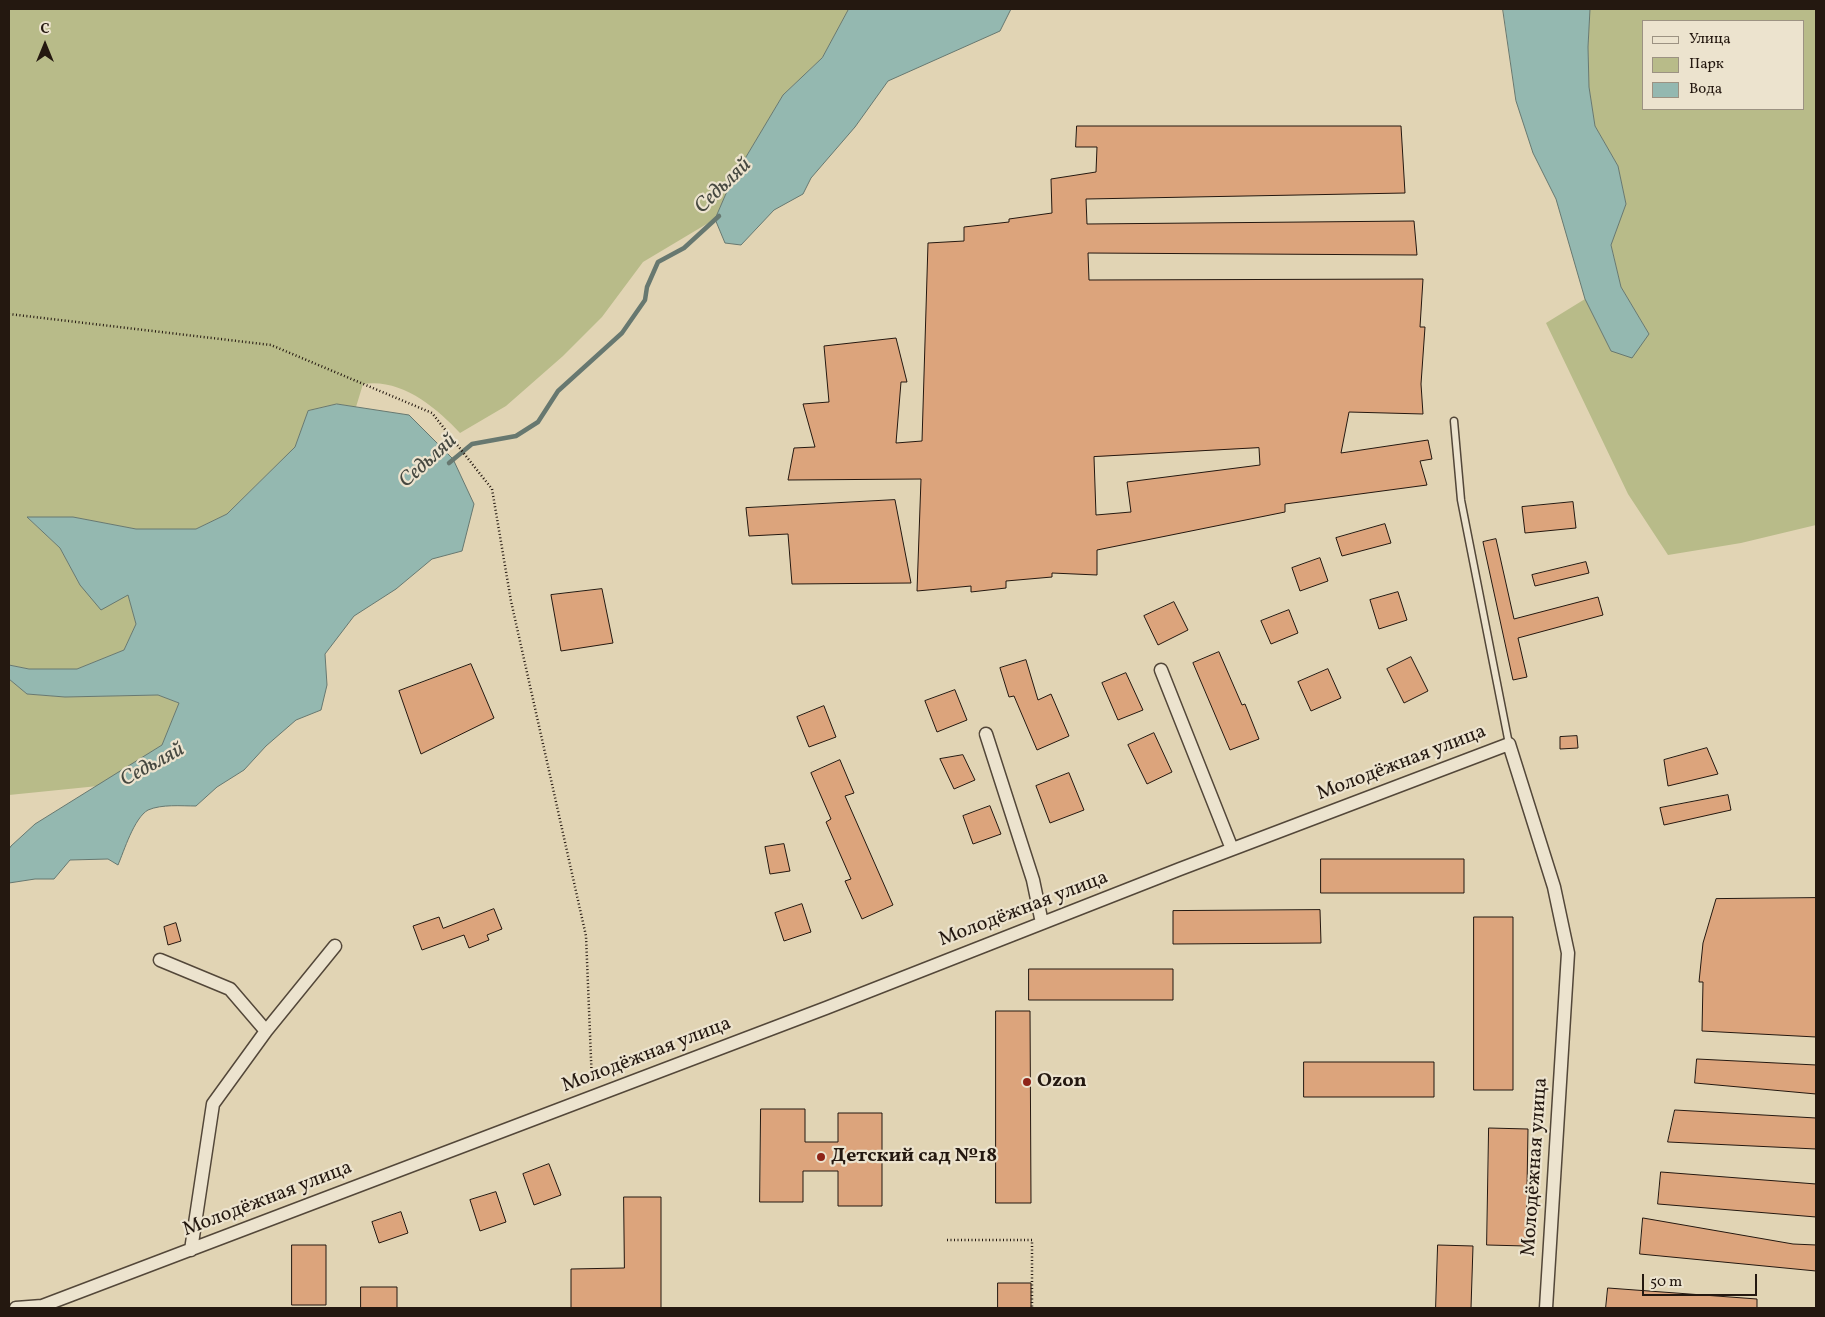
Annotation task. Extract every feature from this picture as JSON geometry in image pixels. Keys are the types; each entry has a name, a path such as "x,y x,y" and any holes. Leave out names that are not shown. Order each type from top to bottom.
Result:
{"street":[{"path":"1162,670 1232,849"},
{"path":"986,734 1033,880 1042,923"},
{"name":"Молодёжная улица","path":"16,1308 47,1307 1232,849 1509,744 1554,887 1568,953 1546,1308"},
{"path":"191,1250 212,1104 266,1031 335,946"},
{"path":"160,960 230,989 266,1031"}],"lane":[{"path":"1454,421 1462,500 1509,744"}],"path":[{"path":"9,314 270,345 432,414 492,489 510,601 586,936 592,1097"},
{"path":"947,1240 1032,1240 1032,1308"}],"green space":[{"path":"9,9 849,9 822,58 783,95 731,182 715,219 643,262 602,317 563,356 506,406 460,433 429,404 417,396 391,385 363,384 356,407 337,404 308,411 295,447 227,514 196,529 136,529 73,517 28,518 60,548 80,585 128,595 136,624 124,650 77,669 29,669 9,665"},
{"path":"1590,9 1816,9 1816,525 1741,543 1668,555 1628,494 1546,323 1585,299 1611,351 1649,334 1621,287 1611,244 1626,204 1618,166 1595,126 1589,87 1588,47"},
{"path":"9,679 27,694 65,697 158,695 179,703 162,745 98,786 9,795"}],"water":[{"path":"849,9 1011,9 1000,31 888,81 855,127 811,178 803,194 774,210 741,245 725,243 715,219 731,182 783,95 822,58"},
{"path":"1503,9 1590,9 1588,47 1589,87 1595,126 1618,166 1626,204 1611,245 1621,287 1649,334 1632,358 1611,351 1585,299 1556,199 1533,153 1516,101"},
{"path":"337,404 409,415 453,459 474,504 462,551 432,559 396,589 354,616 325,654 327,685 321,710 296,720 266,746 244,770 217,787 196,806 165,806 148,810 134,827 118,865 108,859 70,860 54,879 35,879 9,883 9,849 11,846 35,824 162,745 179,703 158,695 65,697 27,694 9,679 9,665 29,669 77,669 124,650 136,624 128,595 101,610 80,585 60,548 27,517 73,517 136,529 196,529 227,514 295,447 308,411"}],"building":[{"path":"1077,126 1401,126 1405,193 1086,199 1087,224 1414,221 1417,255 1088,253 1089,280 1423,279 1420,327 1425,327 1421,384 1423,414 1349,412 1341,453 1428,440 1432,459 1420,461 1427,485 1285,504 1285,512 1097,550 1097,575 1052,573 1052,577 1006,581 1006,588 971,592 971,586 917,591 921,479 788,480 794,448 815,447 803,404 829,402 824,346 896,338 907,382 901,382 896,443 922,441 928,243 964,241 964,227 1009,222 1009,219 1052,213 1051,179 1096,172 1097,147 1076,147","holes":["1259,448 1260,465 1127,482 1131,512 1096,515 1094,457"]},
{"path":"895,500 911,583 792,584 788,534 749,536 746,508"},
{"path":"1573,502 1576,528 1525,533 1522,507"},
{"path":"1385,524 1391,543 1342,556 1336,538"},
{"path":"1496,539 1514,619 1598,597 1603,615 1518,638 1527,677 1513,680 1483,542"},
{"path":"1320,558 1328,581 1300,591 1292,568"},
{"path":"1586,562 1589,573 1535,586 1532,575"},
{"path":"602,589 613,643 561,651 551,595"},
{"path":"1398,592 1407,620 1379,629 1370,600"},
{"path":"1174,602 1188,630 1158,645 1144,616"},
{"path":"1289,610 1298,633 1271,644 1261,621"},
{"path":"1219,652 1242,705 1245,704 1259,739 1230,750 1193,663"},
{"path":"1411,657 1428,691 1404,703 1387,669"},
{"path":"1026,660 1038,700 1051,694 1069,736 1037,750 1014,696 1009,697 1000,668"},
{"path":"471,664 494,718 421,754 399,691"},
{"path":"1328,669 1341,698 1311,711 1298,682"},
{"path":"1126,673 1143,710 1118,720 1102,683"},
{"path":"955,690 967,720 937,732 925,701"},
{"path":"824,706 836,737 809,747 797,717"},
{"path":"1154,733 1172,772 1147,784 1128,745"},
{"path":"1577,736 1578,748 1560,749 1560,737"},
{"path":"1707,748 1718,774 1668,786 1664,760"},
{"path":"963,755 975,780 954,789 940,759"},
{"path":"840,760 854,793 845,796 893,905 862,919 845,881 851,879 826,822 831,819 811,773"},
{"path":"1069,773 1084,810 1050,823 1036,786"},
{"path":"1728,795 1731,810 1664,825 1660,808"},
{"path":"990,806 1001,834 973,844 963,816"},
{"path":"784,844 790,871 770,874 765,847"},
{"path":"1321,859 1464,859 1464,893 1321,893"},
{"path":"1816,898 1816,1037 1702,1031 1703,982 1699,982 1703,943 1716,899"},
{"path":"802,904 811,932 784,941 775,913"},
{"path":"494,909 502,929 487,935 489,940 469,948 464,935 422,950 413,926 439,917 443,928"},
{"path":"1320,910 1321,943 1173,944 1173,911"},
{"path":"1474,917 1513,917 1513,1090 1474,1090"},
{"path":"176,923 181,941 168,945 164,927"},
{"path":"1029,969 1173,969 1173,1000 1029,1000"},
{"path":"996,1011 1030,1011 1031,1203 996,1203"},
{"path":"1697,1059 1816,1065 1816,1094 1695,1083"},
{"path":"1304,1062 1434,1062 1434,1097 1304,1097"},
{"name":"Детский сад №18","path":"761,1109 805,1109 805,1142 838,1142 838,1113 882,1113 882,1206 838,1206 838,1171 803,1171 803,1202 760,1202"},
{"path":"1675,1110 1816,1118 1816,1149 1668,1142"},
{"path":"1489,1128 1528,1129 1526,1246 1487,1245"},
{"path":"549,1164 561,1195 534,1205 523,1174"},
{"path":"1661,1172 1816,1184 1816,1217 1658,1204"},
{"path":"496,1192 506,1222 480,1231 470,1200"},
{"path":"624,1197 661,1197 661,1308 571,1308 571,1269 624,1268"},
{"path":"401,1212 408,1233 379,1243 372,1222"},
{"path":"1643,1218 1793,1244 1816,1245 1816,1271 1640,1254"},
{"path":"292,1245 326,1245 326,1305 292,1305"},
{"path":"1438,1245 1473,1246 1471,1308 1436,1308"},
{"path":"998,1283 1031,1283 1031,1308 998,1308"},
{"path":"361,1287 397,1287 397,1308 361,1308"},
{"path":"1608,1288 1757,1299 1757,1308 1606,1308"}],"waterway":[{"name":"Седьляй","path":"449,463 472,444 516,436 538,422 558,391 622,333 645,300 647,287 658,262 684,248 719,216"}],"place":[{"name":"Ozon","path":"1027,1082"},
{"name":"Детский сад №18","path":"821,1157"}]}
